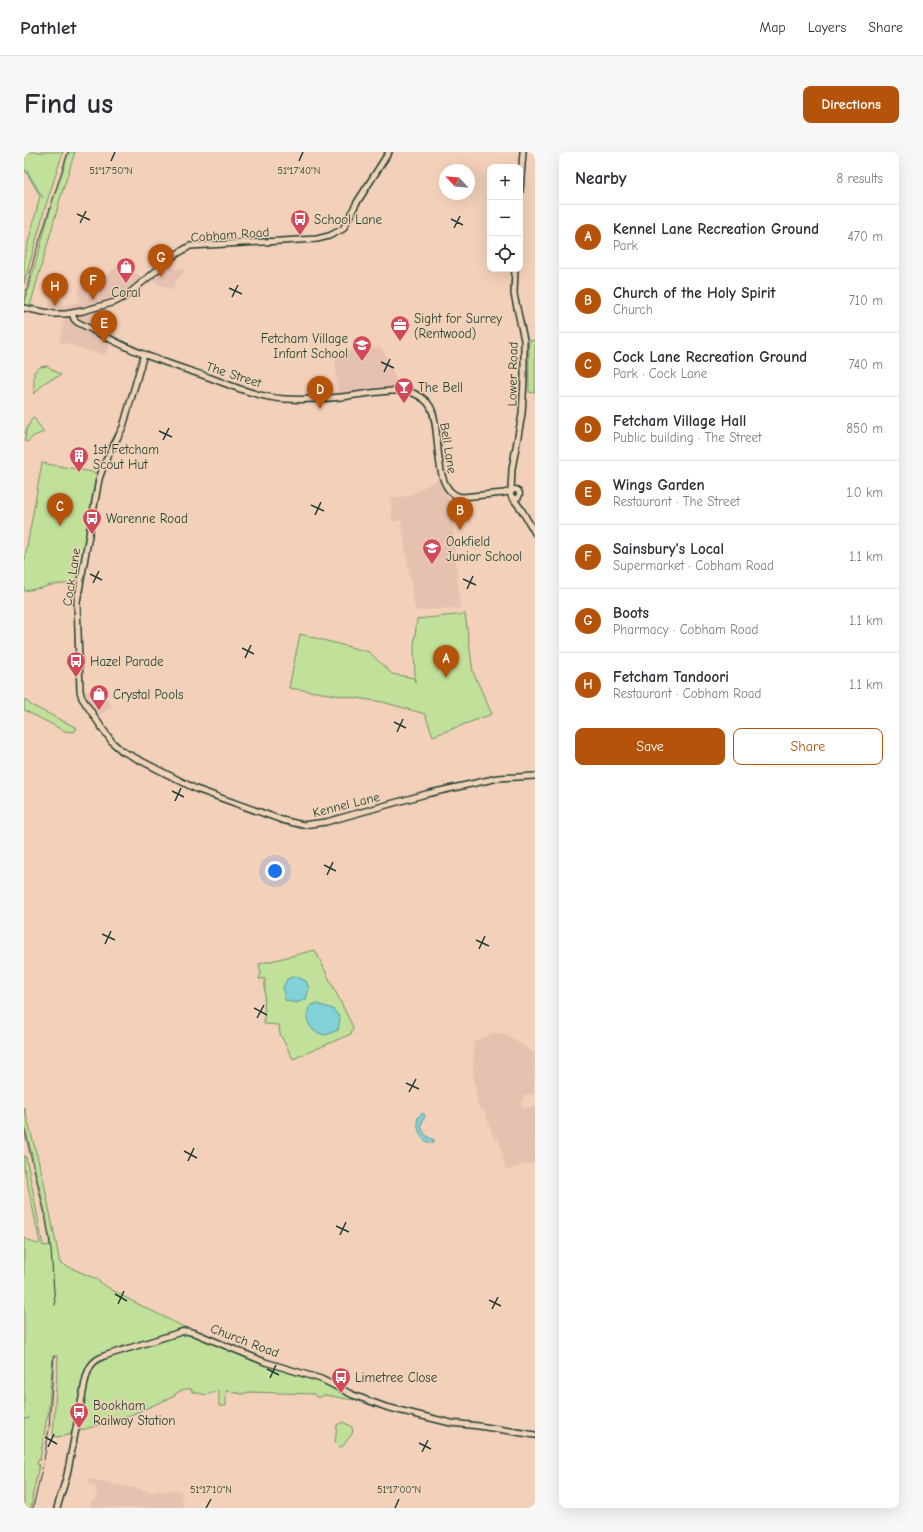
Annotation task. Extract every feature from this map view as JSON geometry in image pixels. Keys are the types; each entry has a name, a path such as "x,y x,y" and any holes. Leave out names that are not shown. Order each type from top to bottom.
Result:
{"street":[{"name":"Cobham Road","path":"24,308 58,314 72,313 107,305 123,298 175,255 190,246 317,239 339,232 343,229 356,204 389,152"},
{"path":"523,164 524,152"},
{"name":"Lower Road","path":"515,272 514,294 524,340 524,379 522,414 511,480 512,493 535,532"},
{"name":"The Street","path":"72,313 77,322 144,354 232,386 284,399 339,397 405,391"},
{"name":"Cock Lane","path":"80,691 77,602 98,485 105,462 124,424 144,354"},
{"name":"Bell Lane","path":"405,391 425,400 431,407 442,476 445,485 450,492 458,496 512,493"},
{"name":"Lower Road","path":"512,493 519,491 521,509"},
{"name":"Kennel Lane","path":"80,691 82,698 108,737 127,755 196,789 282,820 303,825 326,822 426,794 498,778 535,776"},
{"name":"Church Road","path":"57,1508 67,1475 85,1382 91,1364 104,1356 186,1331 195,1333 265,1362 321,1379 353,1395 386,1407 451,1423 535,1435"}],"shaded area":[{"path":"127,258 131,269 141,277 121,295 100,302 105,330 116,335 105,355 59,342 65,317 63,311 48,311 52,288 63,292 62,306 80,302 78,289 105,277"},
{"path":"170,266 173,268 186,270 177,280 172,290 152,281"},
{"name":"Fetcham Village Infant School","path":"381,347 399,384 397,388 338,394 335,353"},
{"name":"Oakfield Junior School","path":"439,479 448,499 458,505 452,517 460,608 415,611 401,520 392,522 391,498 410,495"},
{"path":"99,689 112,707 101,714 98,714 84,693"},
{"path":"493,1033 504,1034 535,1053 534,1094 523,1095 521,1106 524,1108 535,1107 535,1163 506,1170 499,1139 494,1140 485,1112 478,1107 473,1071 473,1042"},
{"path":"89,1479 157,1493 157,1490 167,1493 168,1489 181,1491 183,1508 90,1508 92,1501 95,1501 97,1490 94,1486 88,1484"}],"green space":[{"path":"24,152 63,152 45,208 24,284 24,259 40,196 27,173 24,171"},
{"path":"69,152 75,152 30,306 24,305 53,200"},
{"path":"535,340 535,393 529,392 529,341"},
{"path":"47,366 61,375 45,382 34,394 34,372 40,367"},
{"path":"33,417 44,432 34,436 27,442 25,441 26,430"},
{"path":"42,463 98,473 78,583 51,585 24,591 24,563"},
{"path":"465,614 473,672 492,714 433,736 425,714 383,702 289,688 300,634 369,652 392,674 414,678 415,682 414,645 417,619"},
{"path":"24,699 31,705 77,728 74,732 65,731 24,710"},
{"path":"315,950 353,1027 351,1034 293,1059 280,1034 279,1025 264,1024 265,979 259,979 261,973 259,964"},
{"path":"24,1107 43,1178 60,1263 96,1279 130,1300 184,1327 185,1334 196,1336 316,1379 354,1400 324,1395 321,1397 316,1397 314,1394 249,1392 242,1394 226,1391 226,1406 219,1406 219,1391 205,1395 192,1392 191,1389 187,1389 175,1394 175,1396 128,1416 79,1431 72,1431 69,1435 58,1437 53,1436 58,1356 53,1356 48,1416 40,1460 38,1460 37,1464 39,1465 33,1499 31,1508 24,1508 24,1238 36,1244 40,1243 24,1167 24,1156 26,1157 43,1246 51,1245 46,1215 24,1122"},
{"path":"343,1422 352,1427 353,1432 343,1446 339,1447 335,1443 337,1425"}],"water":[{"path":"295,976 306,981 309,988 306,999 296,1003 285,1000 283,988 287,979"},
{"path":"317,1004 333,1009 340,1018 338,1030 326,1035 315,1032 311,1028 307,1018 308,1011 311,1005"},
{"path":"423,1113 425,1116 421,1125 422,1128 429,1138 434,1140 434,1143 429,1143 420,1134 418,1117"}],"waterway":[{"path":"24,169 27,171 43,198"},
{"path":"24,1419 29,1418"}],"railway":[{"path":"24,301 34,258 68,152"},
{"path":"24,1128 45,1215 51,1250 55,1305"},
{"path":"33,1508 44,1460 49,1429 54,1356"}],"place":[{"name":"School Lane","path":"300,236"},
{"name":"Boots","path":"161,277"},
{"name":"Coral","path":"126,284"},
{"name":"Sainsbury's Local","path":"93,300"},
{"name":"Fetcham Tandoori","path":"55,306"},
{"name":"Sight for Surrey (Rentwood)","path":"400,342"},
{"name":"Wings Garden","path":"104,343"},
{"name":"Fetcham Village Infant School","path":"362,362"},
{"name":"The Bell","path":"404,404"},
{"name":"Fetcham Village Hall","path":"320,409"},
{"name":"1st Fetcham Scout Hut","path":"79,473"},
{"name":"Cock Lane Recreation Ground","path":"60,526"},
{"name":"Church of the Holy Spirit","path":"460,530"},
{"name":"Warenne Road","path":"92,535"},
{"name":"Oakfield Junior School","path":"432,565"},
{"name":"Hazel Parade","path":"76,678"},
{"name":"Kennel Lane Recreation Ground","path":"446,678"},
{"name":"Crystal Pools","path":"99,711"},
{"name":"Limetree Close","path":"341,1394"},
{"name":"Bookham Railway Station","path":"79,1429"}]}
